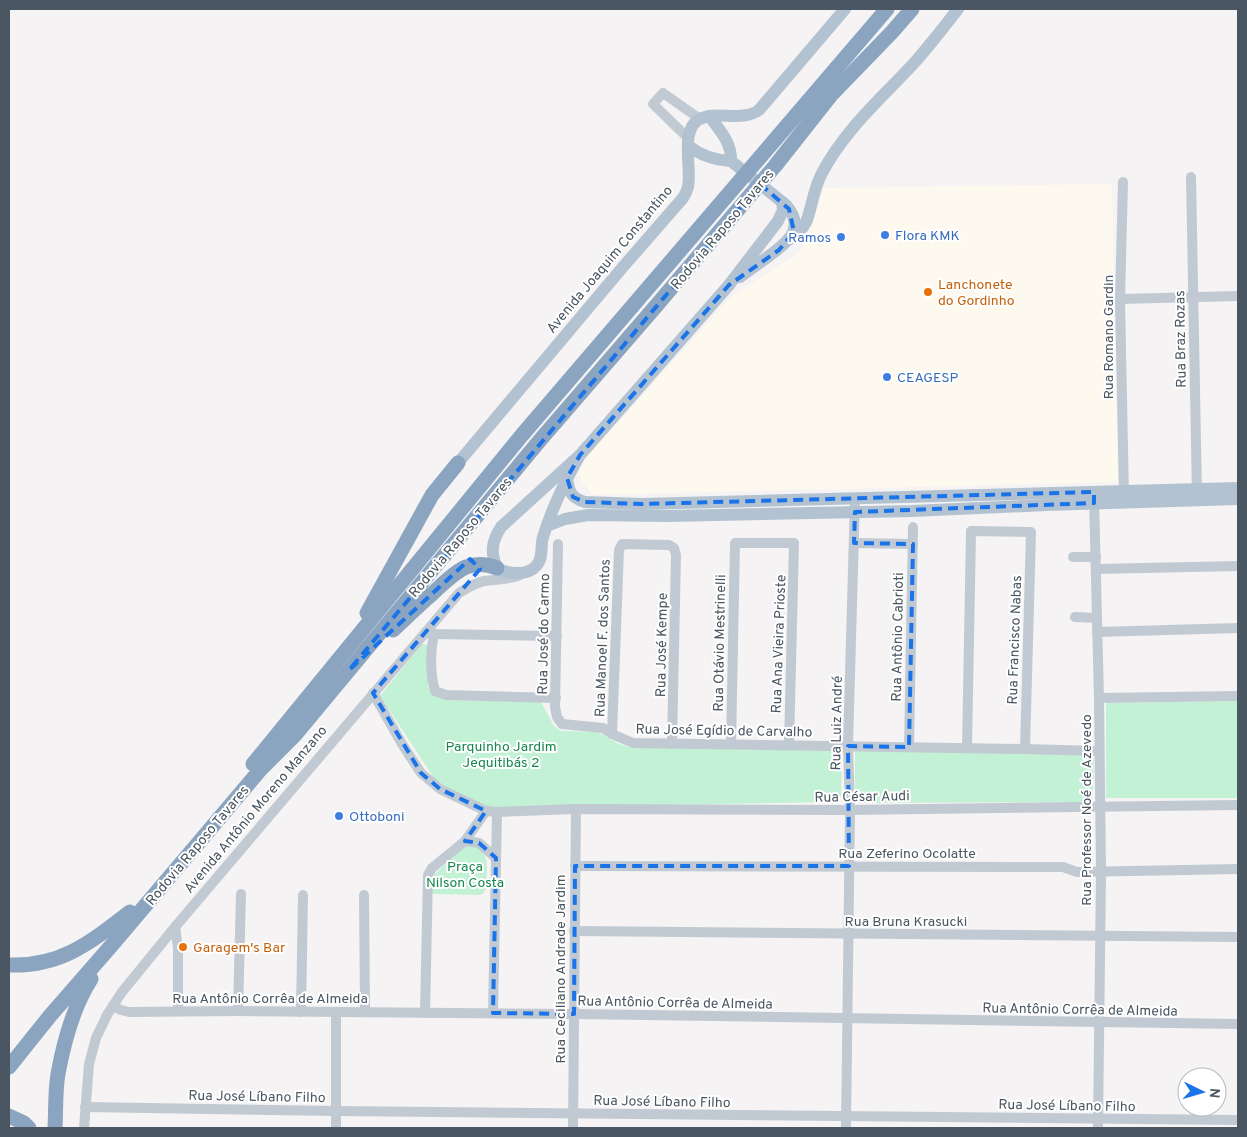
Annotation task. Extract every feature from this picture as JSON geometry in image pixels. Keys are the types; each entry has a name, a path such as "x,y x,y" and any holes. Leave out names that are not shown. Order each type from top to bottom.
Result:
{"highway":[{"name":"Rodovia Raposo Tavares","path":"9,1067 49,1017 261,769 295,735 342,668 522,435 886,9"},
{"name":"Rodovia Raposo Tavares","path":"9,1051 130,912 279,734 342,668 656,306 775,166 831,96 912,9"},
{"path":"342,668 373,604 432,495 458,463"},
{"path":"342,668 460,570 478,564 497,568"},
{"path":"9,965 58,959 102,934 130,912"},
{"path":"54,1128 58,1075 67,1032 87,984 111,946"},
{"path":"9,1116 24,1123 29,1128"}],"main road":[{"path":"790,239 794,232 795,223 792,213 782,202 731,161 709,157 694,150 688,142 691,127 704,118 747,116 759,110 845,9"},
{"path":"729,285 779,250 804,227 821,174 837,148 874,104 915,62 958,9"},
{"path":"704,118 725,138 732,156 731,161"},
{"name":"Avenida Joaquim Constantino","path":"458,463 683,198 688,187 688,142"},
{"path":"580,456 567,478 548,526 542,542 538,565 528,572 511,573 497,568 493,558 492,547 496,535 502,527 580,456 729,285 778,221 783,210 782,202"},
{"path":"567,478 573,497 585,502 642,504 855,498 1094,498"},
{"path":"548,526 565,519 588,515 668,516 912,511 1047,504 1124,496 1197,494 1238,488"},
{"path":"1197,494 1238,499"}],"street":[{"path":"688,142 653,104 663,93 704,118"},
{"name":"Rua Braz Rozas","path":"1191,177 1197,494"},
{"name":"Rua Romano Gardin","path":"1123,182 1120,299 1124,496"},
{"path":"1120,299 1238,296"},
{"name":"Rua Luiz André","path":"846,1128 850,810 848,746 855,498"},
{"name":"Rua Professor Noé de Azevedo","path":"1094,498 1100,751 1098,1124"},
{"name":"Rua Antônio Cabrioti","path":"909,747 913,527"},
{"name":"Rua Francisco Nabas","path":"967,748 971,531 1031,532 1025,749"},
{"name":"Rua Otávio Mestrinelli","path":"731,744 735,543 794,543"},
{"name":"Rua Ana Vieira Prioste","path":"789,745 794,543"},
{"path":"854,543 913,544"},
{"name":"Rua José do Carmo","path":"558,544 555,707 557,717 562,724"},
{"name":"Rua Manoel F. dos Santos","path":"612,734 619,550 622,544 669,544 674,548"},
{"name":"Rua José Kempe","path":"672,744 676,555 674,548"},
{"path":"1074,557 1096,557"},
{"path":"1096,569 1238,566"},
{"name":"Avenida Antônio Moreno Manzano","path":"84,1128 89,1064 96,1038 107,1015 122,992 373,693 430,633 459,594 485,581 512,578 528,572"},
{"path":"1076,617 1097,618"},
{"path":"1097,632 1238,628"},
{"path":"556,698 446,695 435,691 432,681 432,644 430,633 557,636"},
{"path":"373,693 421,773 440,789 492,811"},
{"path":"1099,698 1238,696"},
{"name":"Rua José Egídio de Carvalho","path":"562,724 603,728 633,743 1100,751"},
{"name":"Rua César Audi","path":"492,811 850,810 1238,805"},
{"name":"Rua Ceciliano Andrade Jardim","path":"573,1128 576,810"},
{"path":"425,1013 428,876 432,868 465,841 492,811"},
{"path":"492,811 496,858 493,1013"},
{"path":"465,841 478,843 496,858"},
{"name":"Rua Zeferino Ocolatte","path":"575,866 1063,867 1077,872 1238,869"},
{"path":"238,1011 241,894"},
{"path":"301,1012 303,895"},
{"path":"364,895 365,1012"},
{"path":"175,927 178,948 178,1011"},
{"name":"Rua Bruna Krasucki","path":"574,931 1238,937"},
{"name":"Rua Antônio Corrêa de Almeida","path":"113,1006 129,1012 493,1013 1238,1024"},
{"path":"336,1012 336,1128"},
{"name":"Rua José Líbano Filho","path":"85,1107 846,1116 1098,1124 1238,1120"}],"highlighted area":[{"path":"760,184 789,209 794,232 779,250 729,285 580,455 567,478 573,497 585,502 642,504 1094,492 1094,503 855,512 854,543 913,544 909,747 848,746 849,866 575,866 574,1014 493,1013 496,858 479,843 465,841 486,811 440,789 421,773 373,693 480,569 470,559 349,670"}],"shaded area":[{"name":"CEAGESP","path":"1112,184 1118,482 592,495 581,480 578,469 586,458 733,295 795,256 808,240 824,188"}],"green space":[{"name":"Parquinho Jardim Jequitibás 2","path":"422,644 428,646 428,687 436,695 444,699 541,702 554,726 561,731 598,732 628,747 834,751 840,756 842,764 841,796 838,801 834,802 490,808 443,785 434,778 380,696"},
{"path":"1238,701 1238,798 1106,798 1106,703"},
{"path":"855,750 1090,752 1094,759 1093,795 1089,802 862,803 855,793"},
{"name":"Praça Nilson Costa","path":"466,846 474,847 484,854 487,866 485,891 481,895 433,894 429,892 431,879 434,875 459,850"}],"place":[{"name":"Flora KMK","path":"885,235"},
{"name":"Ramos","path":"841,237"},
{"name":"Lanchonete do Gordinho","path":"928,292"},
{"name":"CEAGESP","path":"887,377"},
{"name":"Ottoboni","path":"339,816"},
{"name":"Garagem's Bar","path":"183,947"}]}
